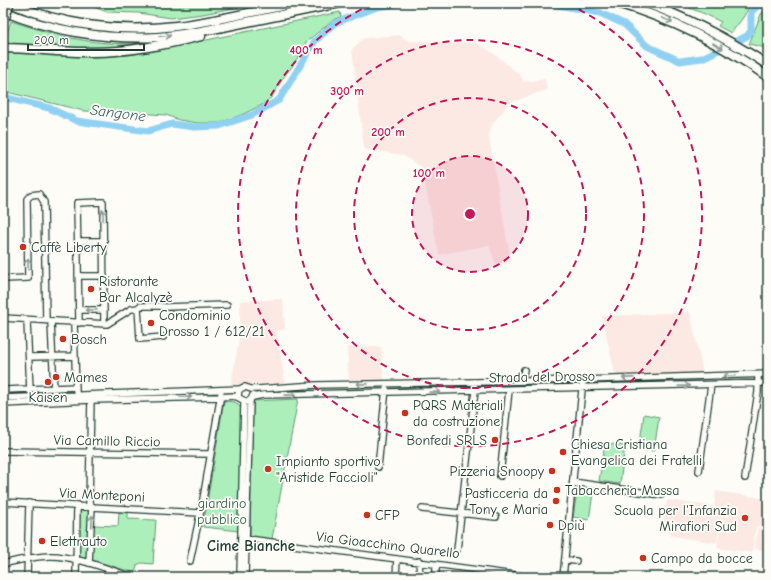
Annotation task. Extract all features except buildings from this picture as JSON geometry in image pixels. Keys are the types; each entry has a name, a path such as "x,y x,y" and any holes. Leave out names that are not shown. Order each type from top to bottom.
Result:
{"highway":[{"path":"10,3 42,15 72,22 109,27 140,28 195,23 295,3"},
{"path":"4,15 60,29 90,34 123,37 157,37 189,33 340,3"},
{"path":"617,3 656,16 696,34 740,58 768,77"},
{"path":"645,3 663,9 707,29 768,65"},
{"path":"3,48 30,48 90,52 133,50 179,42 226,31 261,19"}],"main road":[{"path":"4,15 10,3"}],"street":[{"path":"3,279 28,278 27,199 31,195 39,194 44,202 48,321 54,396"},
{"path":"77,396 75,356 78,310 77,203 103,202 104,324"},
{"path":"78,241 104,241"},
{"path":"78,276 104,276"},
{"path":"3,318 77,321 104,324 131,309 138,308 140,306 165,307 226,305"},
{"path":"138,308 140,339 163,338"},
{"path":"78,310 104,310"},
{"path":"27,320 30,397"},
{"path":"29,357 75,356"},
{"name":"Strada del Drosso","path":"518,381 523,375 524,370 530,381"},
{"name":"Strada del Drosso","path":"251,389 349,384 583,380 768,374"},
{"path":"745,478 758,375"},
{"path":"645,378 645,387"},
{"name":"Strada del Drosso","path":"610,379 610,388"},
{"path":"563,577 583,380"},
{"name":"Strada del Drosso","path":"458,550 474,382"},
{"name":"Strada del Drosso","path":"4,400 54,396 220,397 246,399 263,395 583,389 768,383"},
{"path":"349,384 349,394"},
{"path":"378,467 386,384"},
{"path":"699,471 711,385"},
{"path":"245,577 244,539 246,399 253,393 251,389 245,386 240,389 238,394 246,399"},
{"path":"4,400 6,390 76,387"},
{"name":"Strada del Drosso","path":"4,400 240,389"},
{"path":"190,561 222,390"},
{"path":"500,476 509,390"},
{"path":"89,563 91,506 91,397"},
{"name":"Via Camillo Riccio","path":"3,452 210,454"},
{"path":"573,482 660,495"},
{"name":"Via Monteponi","path":"3,502 200,513"},
{"path":"27,577 29,503"},
{"path":"76,577 77,505"},
{"path":"422,509 461,512 496,517"},
{"path":"569,524 582,526"},
{"path":"240,577 244,539"},
{"name":"Via Gioacchino Quarello","path":"244,539 480,569 505,575 530,577"},
{"path":"3,564 28,558 52,556 64,557 89,563 126,576"},
{"path":"396,577 397,558"},
{"path":"565,560 576,561"},
{"path":"419,562 420,577"},
{"path":"436,564 436,577"},
{"path":"479,577 480,569"}],"shaded area":[{"path":"399,35 409,41 476,43 492,52 520,75 524,82 545,79 547,90 509,103 491,126 489,137 511,263 496,265 489,245 439,255 422,168 402,155 364,149 352,49 364,38"},
{"path":"283,299 285,329 277,331 285,383 231,385 240,333 240,301"},
{"path":"690,312 703,373 624,377 615,374 602,316"},
{"path":"347,347 381,347 384,380 349,381"},
{"name":"Scuola per l'Infanzia Mirafiori Sud","path":"716,491 768,499 768,527 756,526 752,553 717,548 723,511 714,509"},
{"path":"667,500 712,506 711,510 722,512 717,543 672,536 662,526"},
{"path":"758,528 768,529 768,551 754,549"}],"green space":[{"path":"91,3 259,3 203,14 171,18 138,13 107,12 94,7"},
{"path":"676,3 752,3 731,33 718,26 721,22"},
{"path":"768,9 768,51 762,47 749,44 761,14"},
{"path":"340,12 341,17 335,19 307,41 272,97 262,105 219,123 198,123 179,120 166,115 84,111 3,91 3,52 94,57 127,55 154,51"},
{"path":"11,21 70,38 95,42 131,44 156,43 107,50 3,45"},
{"name":"Impianto sportivo \"Aristide Faccioli\"","path":"298,399 272,539 250,537 253,401"},
{"name":"giardino pubblico","path":"224,401 235,402 241,408 239,531 203,527"},
{"path":"644,414 659,417 654,451 639,449"},
{"path":"605,443 625,446 620,484 599,481"},
{"path":"578,485 594,487 589,520 573,517"},
{"path":"78,508 90,509 88,560 77,558"},
{"path":"119,512 128,513 128,519 156,520 153,564 141,563 137,565 135,573 92,560 94,525 118,526"}],"waterway":[{"name":"Sangone","path":"3,97 49,108 77,121 148,131 172,124 194,127 219,126 252,115 279,100 315,41 335,23 377,7 401,3"},
{"name":"Sangone","path":"548,3 600,13 624,24 647,46 680,61 702,58 747,36 751,31 751,12 761,3"}],"place":[{"name":"Caffè Liberty","path":"23,247"},
{"name":"Ristorante Bar Alcalyzè","path":"91,289"},
{"name":"Condominio Drosso 1 / 612/21","path":"151,323"},
{"name":"Bosch","path":"63,339"},
{"name":"Mames","path":"56,377"},
{"name":"Kaisen","path":"48,382"},
{"name":"PQRS Materiali da costruzione","path":"405,413"},
{"name":"Bonfedi SRLS","path":"495,440"},
{"name":"Chiesa Cristiana Evangelica dei Fratelli","path":"563,452"},
{"name":"Impianto sportivo \"Aristide Faccioli\"","path":"268,469"},
{"name":"Pizzeria Snoopy","path":"552,471"},
{"name":"Tabaccheria Massa","path":"557,490"},
{"name":"Pasticceria da Tony e Maria","path":"556,501"},
{"name":"CFP","path":"367,515"},
{"name":"Scuola per l'Infanzia Mirafiori Sud","path":"745,518"},
{"name":"Dpiù","path":"550,525"},
{"name":"Elettrauto","path":"42,541"},
{"name":"Campo da bocce","path":"643,558"}],"district":[{"name":"Cime Bianche","path":"251,546"}]}
